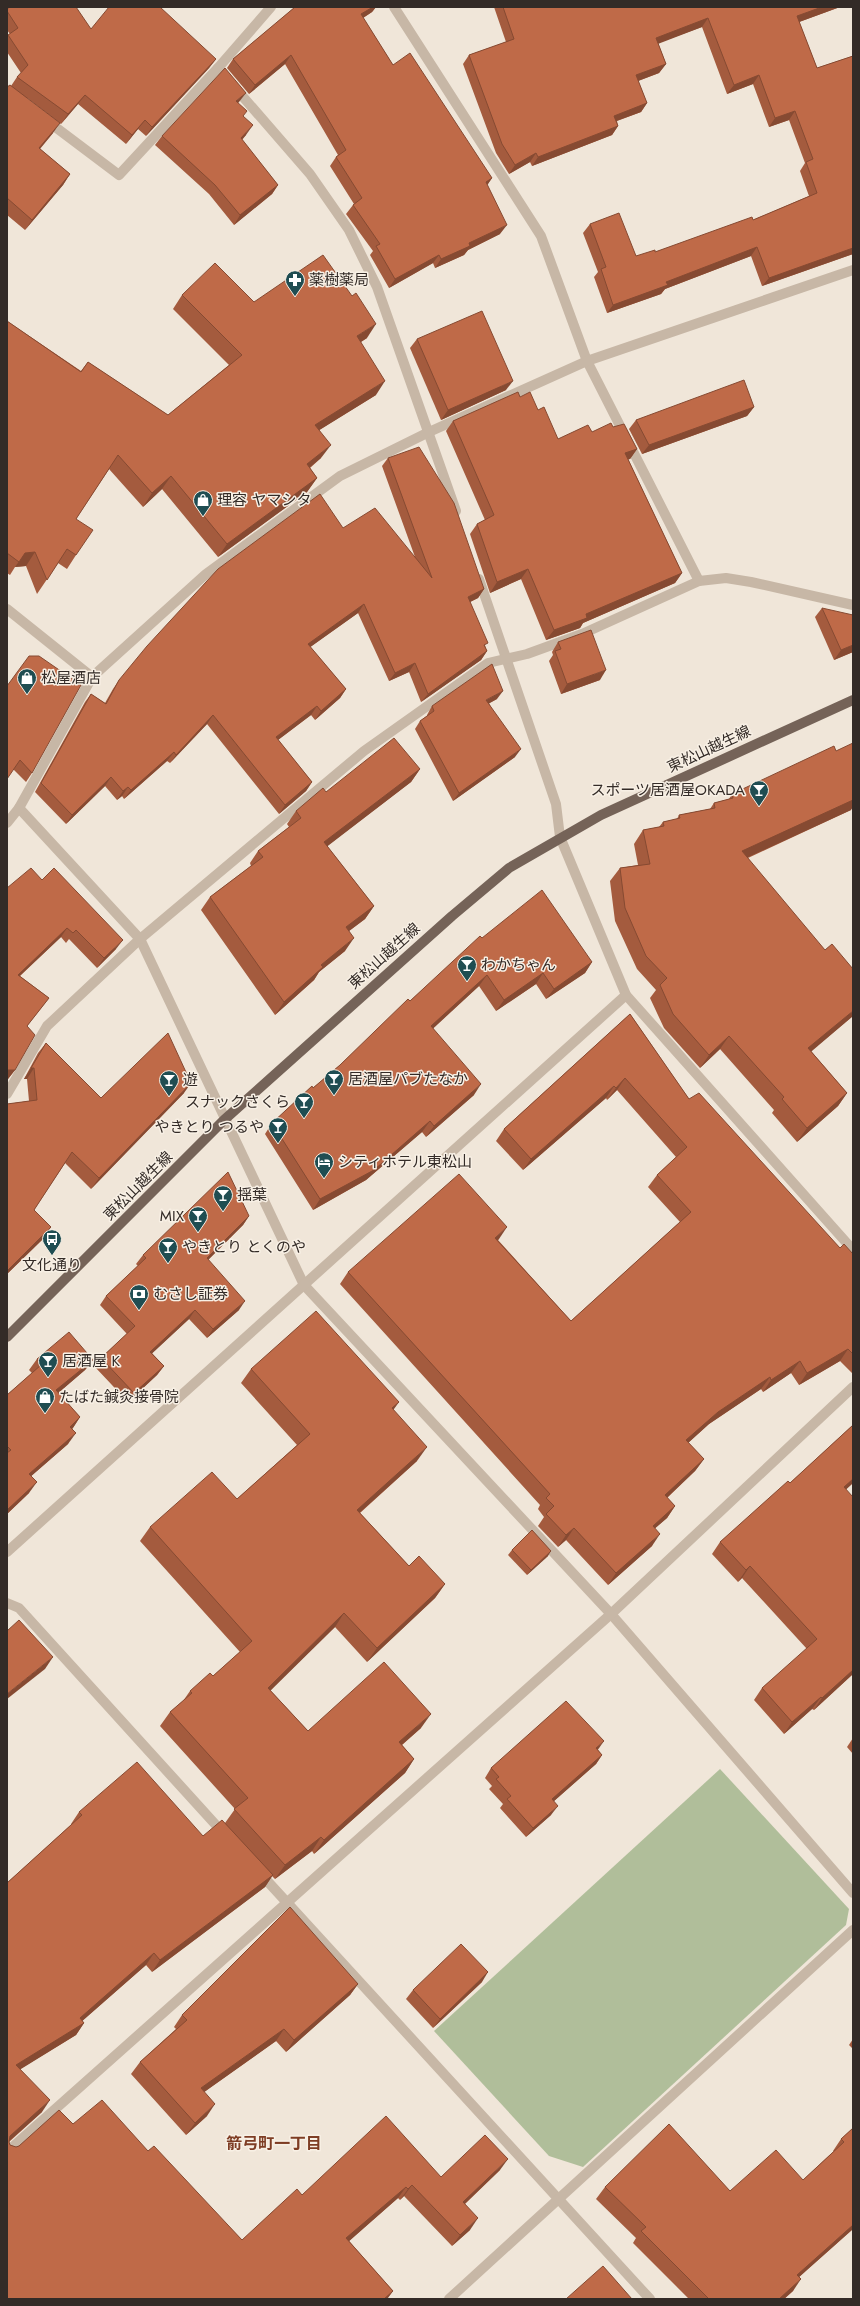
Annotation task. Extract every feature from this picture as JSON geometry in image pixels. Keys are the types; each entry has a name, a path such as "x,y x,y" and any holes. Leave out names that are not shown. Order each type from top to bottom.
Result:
{"main road":[{"name":"東松山越生線","path":"7,1337 224,1120 452,916 509,868 560,837 601,815 853,700"}],"street":[{"path":"38,114 119,175 218,68 271,7"},
{"path":"394,7 541,236 587,361 699,581"},
{"path":"218,68 310,174 349,230 377,287 460,522"},
{"path":"7,823 19,808 92,677 206,574 340,476 429,432 587,361 853,270"},
{"path":"475,568 556,804 560,837 626,995 853,1250"},
{"path":"7,1094 47,1026 140,939 364,751 488,663 527,654 582,634 699,581 726,578 751,582 853,605"},
{"path":"7,609 92,677"},
{"path":"19,808 140,939 224,1120 304,1286 611,1614 853,1893"},
{"path":"7,1552 626,995"},
{"path":"7,2152 611,1614 853,1388"},
{"path":"7,1603 19,1608 233,1843"},
{"path":"254,1867 650,2299"},
{"path":"449,2299 853,1930"}],"green space":[{"path":"720,1769 849,1909 846,1925 583,2167 549,2156 434,2031"}],"building":[{"path":"10,7 76,7 91,29 109,7 160,7 216,59 152,127 145,120 132,135 85,95 68,114 17,77 28,65 8,35 18,28 7,11"},
{"path":"295,7 373,7 361,14 393,65 410,53 492,178 486,182 507,225 469,243 470,246 441,259 439,255 395,279 376,246 380,244 353,205 362,198 336,157 346,150 291,55 255,85 233,59"},
{"path":"503,7 822,7 797,16 817,68 853,56 853,248 769,278 757,247 666,282 668,285 613,305 601,269 606,267 590,224 619,213 636,256 655,250 655,252 752,217 753,220 817,193 806,162 813,159 795,111 775,118 759,75 734,85 708,18 656,38 666,64 636,75 647,103 614,116 618,126 538,157 536,153 515,165 502,144 469,55 514,39"},
{"path":"225,68 246,93 236,101 247,111 243,116 253,125 241,138 278,185 240,215 215,185 162,136"},
{"path":"10,85 60,123 39,148 70,174 32,220 7,198 7,87"},
{"path":"323,255 352,296 356,293 376,324 357,336 385,381 315,425 331,445 307,464 317,478 227,544 171,476 152,493 118,455 76,519 93,530 76,555 67,549 47,580 35,552 25,553 19,562 7,553 7,321 81,372 88,362 168,415 242,355 182,295 215,263 254,302"},
{"path":"482,311 513,381 448,410 417,339"},
{"path":"744,380 754,407 649,445 636,420"},
{"path":"518,392 520,397 530,392 538,410 544,407 558,439 588,425 592,432 611,423 613,427 624,424 637,449 625,453 682,573 586,614 587,618 554,630 528,569 497,582 477,524 494,515 453,421"},
{"path":"419,447 454,503 484,589 468,597 488,643 484,645 487,651 428,694 415,663 395,673 364,604 308,644 346,689 321,711 317,706 276,737 312,782 285,805 213,715 176,755 174,752 131,790 128,787 123,791 111,777 72,815 41,783 91,694 106,704 119,680 147,646 218,569 320,494 343,528 375,508 432,578 388,458"},
{"path":"822,608 853,615 853,645 841,650"},
{"path":"591,630 606,670 567,684 555,651 561,649 558,642"},
{"path":"29,656 39,656 81,685 32,773 20,760 7,779 7,686"},
{"path":"492,664 503,691 486,700 521,749 459,793 420,721 434,711 432,706"},
{"path":"394,738 420,769 324,842 374,906 346,927 354,938 321,965 323,967 284,1002 210,897 263,857 258,851 301,818 296,811 323,788 326,792"},
{"path":"853,743 853,800 742,851 825,950 832,944 853,969 853,1011 808,1048 847,1093 807,1128 782,1099 784,1097 729,1036 709,1055 673,1014 660,985 667,978 646,956 625,908 620,868 650,864 643,830 664,826 663,822 680,818 679,815 715,808 714,803 733,798 732,794 834,746 836,751"},
{"path":"31,868 42,880 54,868 123,940 104,958 76,930 73,933 67,928 18,975 49,998 27,1026 35,1035 15,1070 7,1070 7,888"},
{"path":"542,890 592,962 554,989 543,973 504,1000 487,975 431,1026 481,1084 434,1126 430,1121 374,1170 320,1199 272,1123 312,1086 313,1088 340,1065 408,999 410,1001 480,936 482,938"},
{"path":"630,1014 689,1099 699,1093 840,1248 844,1244 853,1254 853,1354 848,1349 807,1373 800,1361 771,1380 770,1377 718,1412 686,1440 704,1459 665,1495 675,1506 653,1526 660,1534 616,1573 574,1528 566,1535 546,1514 554,1506 546,1498 550,1494 348,1272 459,1174 507,1227 495,1238 571,1321 691,1212 657,1175 687,1147 625,1078 616,1088 614,1086 531,1159 504,1129"},
{"path":"168,1033 191,1083 99,1178 72,1152 34,1210 51,1227 7,1271 7,1104 37,1100 34,1068 31,1068 46,1043 101,1098"},
{"path":"228,1172 249,1216 207,1258 245,1301 213,1329 195,1310 150,1352 164,1366 134,1393 101,1358 135,1326 106,1296 146,1258 143,1255"},
{"path":"316,1311 399,1402 392,1408 427,1447 357,1510 409,1566 419,1556 445,1584 377,1648 344,1613 268,1688 308,1731 384,1662 431,1714 399,1742 414,1759 324,1840 321,1837 285,1865 234,1809 248,1798 170,1712 192,1693 190,1691 210,1673 213,1676 252,1641 150,1527 212,1472 237,1499 310,1434 251,1369"},
{"path":"69,1332 93,1360 56,1390 80,1417 70,1427 76,1433 29,1474 37,1482 7,1510 7,1453 11,1450 7,1446 7,1395 41,1365 37,1359"},
{"path":"853,1425 853,1479 844,1487 853,1497 853,1670 792,1722 762,1688 817,1639 750,1566 746,1570 720,1542 788,1481 790,1483"},
{"path":"532,1530 551,1551 531,1570 512,1550"},
{"path":"19,1620 53,1657 7,1694 7,1631"},
{"path":"566,1701 604,1741 596,1748 602,1755 552,1799 558,1806 533,1828 507,1799 511,1796 496,1779 499,1777 491,1768"},
{"path":"137,1762 203,1836 222,1820 273,1875 160,1960 154,1953 80,2018 84,2023 16,2065 50,2100 10,2136 10,2145 16,2147 19,2146 59,2110 73,2124 102,2100 148,2151 154,2146 242,2240 297,2189 302,2195 386,2116 441,2177 485,2135 508,2159 463,2202 478,2218 460,2235 412,2185 408,2189 406,2187 346,2238 393,2291 384,2299 7,2299 7,1883 82,1815 79,1812"},
{"path":"290,1907 358,1984 294,2040 284,2029 201,2088 215,2104 195,2123 140,2062 187,2020 182,2015"},
{"path":"461,1944 488,1972 440,2019 413,1990"},
{"path":"669,2124 730,2191 776,2150 803,2180 844,2142 841,2139 853,2128 853,2225 797,2275 801,2279 779,2299 709,2299 641,2231 646,2227 605,2187"},
{"path":"603,2266 632,2299 566,2299"}],"place":[{"name":"薬樹薬局","path":"295,297"},
{"name":"理容 ヤマシタ","path":"203,517"},
{"name":"松屋酒店","path":"27,695"},
{"name":"スポーツ居酒屋OKADA","path":"759,807"},
{"name":"わかちゃん","path":"467,982"},
{"name":"居酒屋パブたなか","path":"334,1096"},
{"name":"遊","path":"169,1097"},
{"name":"スナックさくら","path":"304,1119"},
{"name":"やきとり つるや","path":"278,1144"},
{"name":"シティホテル東松山","path":"324,1179"},
{"name":"揺葉","path":"223,1212"},
{"name":"MIX","path":"198,1233"},
{"name":"文化通り","path":"52,1256"},
{"name":"やきとり とくのや","path":"168,1264"},
{"name":"むさし証券","path":"139,1311"},
{"name":"居酒屋 K","path":"48,1378"},
{"name":"たばた鍼灸接骨院","path":"45,1414"}],"district":[{"name":"箭弓町一丁目","path":"274,2143"}]}
